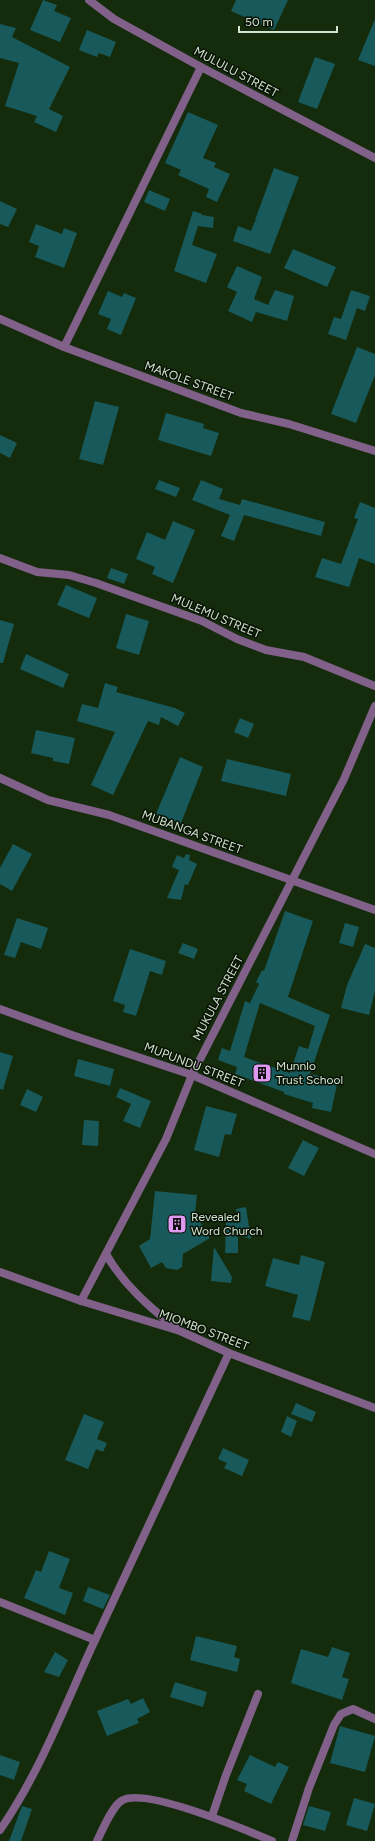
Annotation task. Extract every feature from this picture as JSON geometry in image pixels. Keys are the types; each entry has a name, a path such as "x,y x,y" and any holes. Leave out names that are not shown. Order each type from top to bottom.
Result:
{"street":[{"name":"MULULU STREET","path":"89,0 114,19 201,67 375,158"},
{"path":"64,347 201,67"},
{"name":"MAKOLE STREET","path":"0,319 64,347 241,413 289,424 375,451"},
{"name":"MULEMU STREET","path":"0,558 38,572 69,575 96,583 202,622 237,640 266,650 304,657 375,686"},
{"name":"MUKULA STREET","path":"81,1301 166,1139 192,1075 344,778 374,709"},
{"name":"MUBANGA STREET","path":"0,778 48,800 109,814 375,910"},
{"name":"MUPUNDU STREET","path":"0,1009 192,1075 375,1154"},
{"path":"106,1254 111,1263 147,1305 180,1331"},
{"name":"MIOMBO STREET","path":"0,1272 81,1301 180,1331 229,1353 375,1408"},
{"path":"0,1830 22,1796 229,1353"},
{"path":"0,1602 94,1640"},
{"path":"212,1816 258,1694"},
{"path":"292,1841 299,1814 313,1776 334,1725 341,1714 353,1709 375,1719"},
{"path":"97,1841 115,1808 122,1800 131,1798 166,1803 212,1816 272,1841"}],"building":[{"path":"43,0 57,5 54,11 71,18 60,42 30,30"},
{"path":"236,0 288,0 274,30 231,11"},
{"path":"375,19 375,66 358,60"},
{"path":"0,24 16,28 12,37 70,67 49,109 63,116 56,132 34,122 37,116 5,106 19,63 0,58"},
{"path":"87,30 116,42 110,57 99,53 97,57 79,50"},
{"path":"315,57 335,64 317,109 298,102"},
{"path":"188,112 218,125 203,158 216,163 214,167 230,174 217,202 206,197 209,189 178,175 181,170 165,163"},
{"path":"274,168 299,177 270,254 233,241 238,226 251,231 255,221 258,221 255,220"},
{"path":"149,190 170,199 165,211 144,202"},
{"path":"0,201 17,209 8,227 0,224"},
{"path":"193,211 202,215 214,217 213,228 198,226 192,245 217,254 206,283 174,271"},
{"path":"36,224 62,234 64,228 77,233 64,268 35,257 39,246 29,242"},
{"path":"293,249 336,267 327,287 284,268"},
{"path":"237,266 262,277 254,299 268,305 275,290 294,296 287,321 256,312 252,322 228,311 237,292 227,287"},
{"path":"351,290 370,296 365,311 357,308 346,340 328,334 334,317 341,319"},
{"path":"108,291 122,297 124,293 136,298 121,335 107,329 111,319 98,314"},
{"path":"357,347 375,354 375,375 356,423 331,414"},
{"path":"95,401 119,407 103,465 79,459"},
{"path":"166,413 204,424 203,428 219,433 211,456 158,440"},
{"path":"0,435 17,443 10,458 0,453"},
{"path":"159,480 180,488 176,497 155,489"},
{"path":"201,480 223,489 219,499 240,505 242,499 325,522 321,536 244,515 234,541 221,536 230,515 192,500"},
{"path":"360,502 375,508 375,564 359,558 349,587 315,577 322,558 341,564 358,519 354,518"},
{"path":"173,521 195,530 173,583 152,574 155,567 136,559 147,532 165,540"},
{"path":"111,568 128,574 124,584 107,578"},
{"path":"66,585 97,598 89,618 57,605"},
{"path":"126,614 149,621 139,655 116,648"},
{"path":"0,620 14,624 3,663 0,663"},
{"path":"26,654 69,674 63,688 20,669"},
{"path":"105,683 118,687 116,692 175,708 185,713 178,726 161,717 159,725 148,721 113,795 91,785 115,732 77,721 82,704 98,708"},
{"path":"240,718 254,724 248,738 234,732"},
{"path":"36,730 75,738 69,764 53,761 53,758 31,753"},
{"path":"180,757 203,767 181,823 156,814"},
{"path":"227,759 291,774 286,796 221,781"},
{"path":"13,844 32,854 12,891 0,884 0,868"},
{"path":"186,854 190,855 189,860 197,864 188,885 185,884 181,900 167,898 179,870 172,867 177,855 184,858"},
{"path":"285,911 313,921 288,997 330,1015 310,1074 338,1080 331,1112 312,1108 313,1103 284,1094 284,1092 235,1074 237,1067 218,1060 222,1048 230,1051 245,1001 250,1003 259,984 256,982 262,970 264,971","holes":["260,1003 315,1026 308,1049 299,1046 290,1073 244,1057"]},
{"path":"17,918 48,928 41,949 21,942 15,958 4,955"},
{"path":"345,923 359,927 353,947 339,943"},
{"path":"183,943 198,949 194,959 178,953"},
{"path":"365,944 375,948 375,991 369,1015 341,1008 347,985"},
{"path":"130,949 166,961 162,975 150,971 136,1016 123,1012 125,1005 113,1001"},
{"path":"0,1052 13,1056 3,1090 0,1089"},
{"path":"78,1059 114,1069 110,1086 74,1076"},
{"path":"120,1088 151,1101 140,1128 123,1121 131,1104 116,1097"},
{"path":"27,1089 43,1097 36,1112 20,1105"},
{"path":"206,1106 237,1114 231,1135 225,1134 219,1157 194,1150"},
{"path":"84,1120 99,1121 98,1146 82,1145"},
{"path":"303,1140 319,1148 304,1176 288,1168"},
{"name":"Revealed Word Church","path":"155,1191 197,1195 195,1213 210,1238 183,1254 182,1267 177,1270 166,1268 162,1262 151,1268 139,1246 150,1239"},
{"path":"246,1207 251,1239 238,1235 238,1253 225,1253 226,1222 238,1223 236,1209"},
{"path":"214,1247 232,1277 231,1283 211,1281"},
{"path":"301,1255 325,1262 310,1321 292,1317 298,1295 265,1286 273,1258 299,1265"},
{"path":"296,1403 316,1412 312,1422 291,1414"},
{"path":"84,1414 104,1422 97,1439 107,1443 103,1452 96,1449 88,1469 65,1460"},
{"path":"287,1416 297,1421 291,1437 281,1432"},
{"path":"223,1448 249,1460 242,1476 224,1468 227,1463 218,1459"},
{"path":"49,1551 70,1559 59,1588 73,1593 65,1615 24,1598 36,1570 41,1572"},
{"path":"88,1587 110,1595 103,1609 83,1601"},
{"path":"196,1636 237,1646 234,1657 240,1659 237,1672 190,1660"},
{"path":"332,1647 350,1653 342,1677 349,1679 342,1700 291,1683 301,1649 328,1657"},
{"path":"55,1652 68,1660 59,1677 44,1672"},
{"path":"175,1682 207,1692 203,1707 170,1697"},
{"path":"143,1698 150,1712 137,1719 139,1723 107,1736 97,1711 128,1699 131,1704"},
{"path":"340,1726 375,1736 365,1772 330,1763"},
{"path":"0,1755 20,1762 14,1780 0,1775"},
{"path":"250,1755 275,1767 278,1762 289,1767 271,1804 244,1791 247,1784 237,1780"},
{"path":"354,1798 375,1804 367,1831 346,1825"},
{"path":"22,1806 32,1809 21,1841 9,1841"},
{"path":"309,1806 331,1812 325,1831 303,1825"}],"place":[{"name":"Munnlo Trust School","path":"262,1073"},
{"name":"Revealed Word Church","path":"177,1224"}]}
